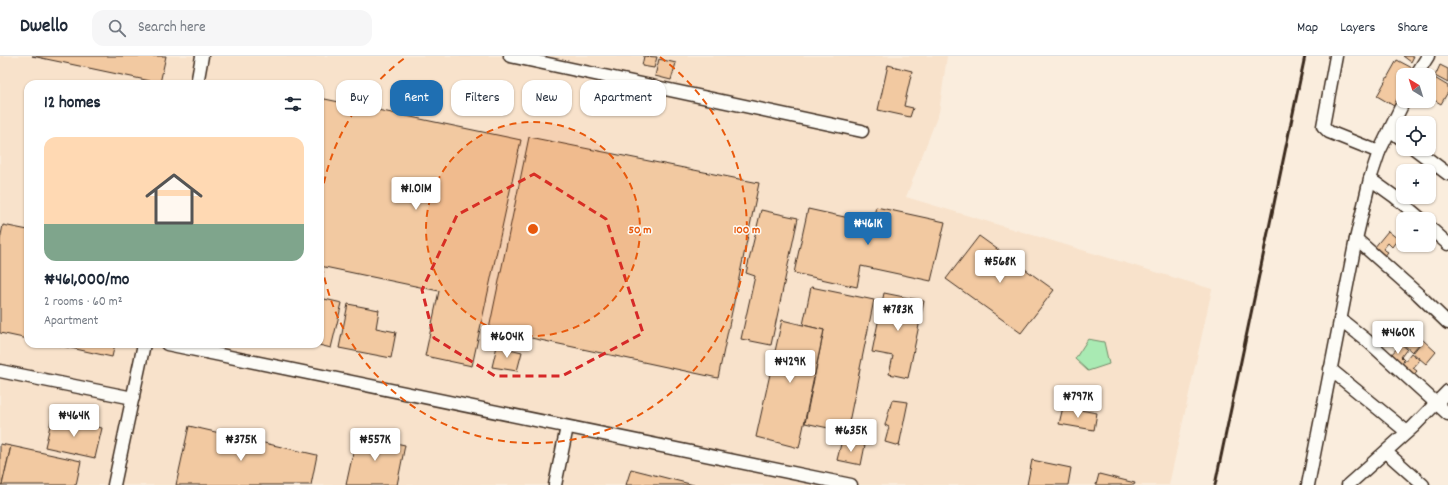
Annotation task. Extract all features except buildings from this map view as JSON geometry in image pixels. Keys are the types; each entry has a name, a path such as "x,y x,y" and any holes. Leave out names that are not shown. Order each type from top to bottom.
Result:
{"street":[{"path":"198,80 202,56"},
{"path":"510,56 862,131"},
{"path":"1336,56 1323,126 1329,132 1379,152"},
{"path":"1420,68 1428,56"},
{"path":"1308,485 1356,239 1370,179 1379,152 1401,108"},
{"path":"1390,130 1396,135"},
{"path":"1426,156 1446,169"},
{"path":"1370,179 1395,196 1413,212"},
{"path":"1436,233 1448,244"},
{"path":"1356,239 1448,323"},
{"path":"1340,319 1370,343 1448,414"},
{"path":"114,485 143,348"},
{"path":"187,348 852,485"},
{"path":"1330,369 1407,432"},
{"path":"0,371 133,398"},
{"path":"1348,485 1386,452 1448,391"},
{"path":"555,485 568,426"},
{"path":"1386,452 1423,485"}],"highlighted area":[{"path":"534,174 606,219 643,333 562,376 495,376 434,338 422,290 457,215"}],"shaded area":[{"path":"0,56 947,56 939,112 906,197 1212,289 1169,485 0,485"}],"green space":[{"path":"1088,339 1104,342 1109,364 1088,371 1075,359"}],"railway":[{"path":"1215,485 1305,56"}]}
